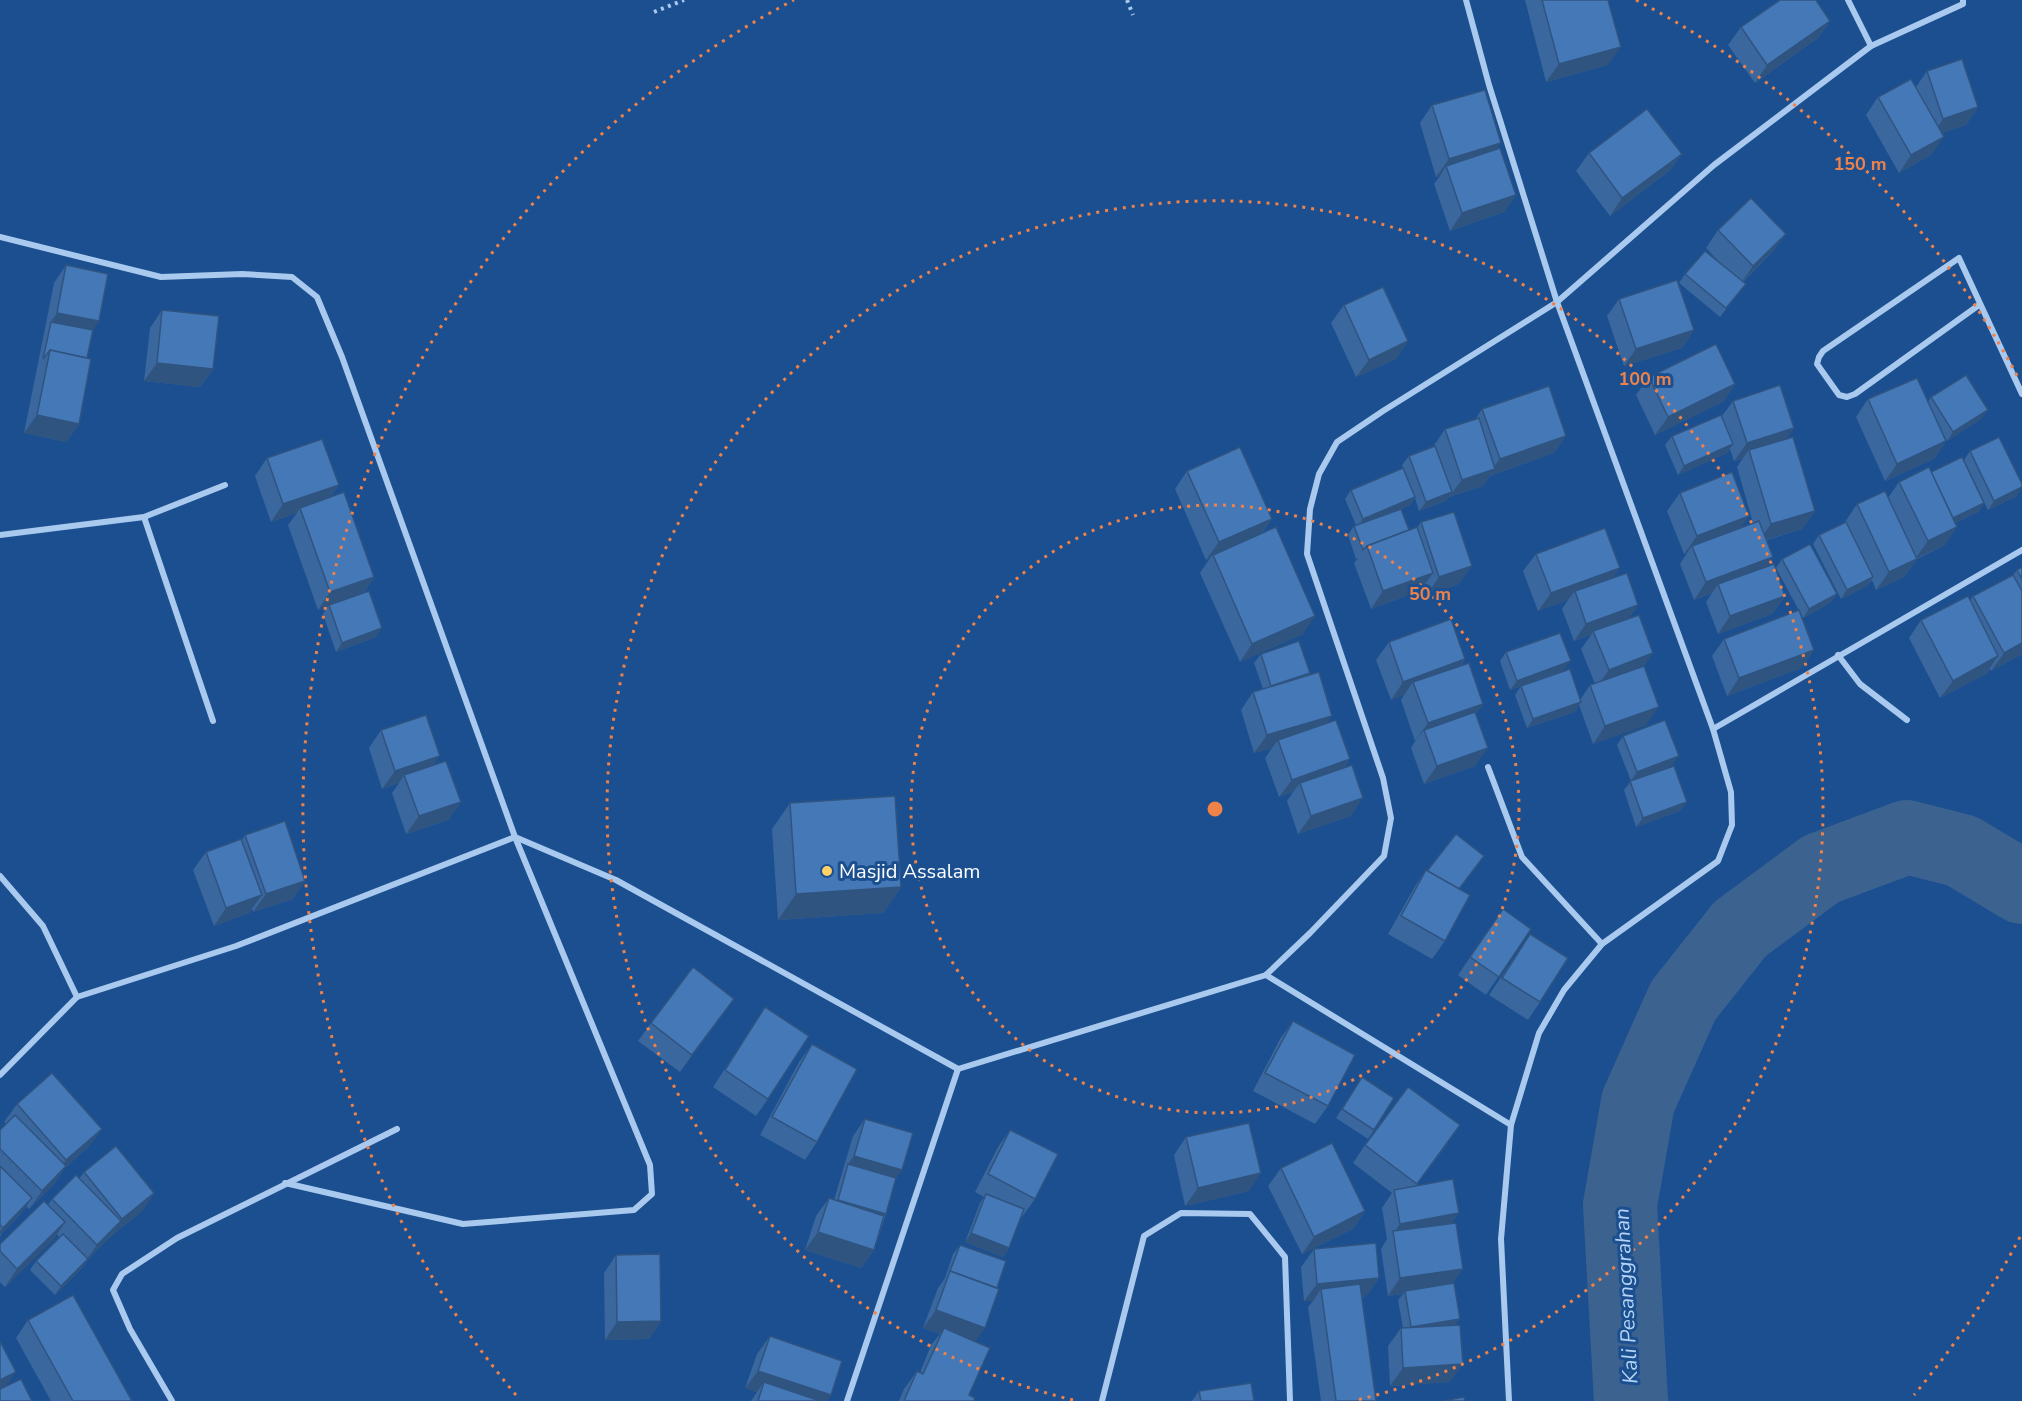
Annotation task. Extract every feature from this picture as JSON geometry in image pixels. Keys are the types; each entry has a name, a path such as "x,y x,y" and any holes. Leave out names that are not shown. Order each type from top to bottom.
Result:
{"street":[{"path":"1466,0 1489,85 1557,302 1713,729 1731,792 1732,825 1718,861 1602,944 1564,990 1539,1033 1511,1125 1501,1239 1509,1401"},
{"path":"1848,0 1871,46"},
{"path":"0,1074 77,997 236,946 515,837 616,880 958,1069 1266,975 1384,856 1391,818 1383,778 1307,554 1310,509 1319,474 1337,442 1557,302 1714,165 1871,46 1963,4 1963,0"},
{"path":"0,237 161,277 242,274 292,277 317,297 342,357 515,837 650,1165 652,1194 634,1210 463,1224 285,1183"},
{"path":"1979,305 1855,394 1847,397 1839,395 1817,364 1824,351 1959,258 2022,394"},
{"path":"0,535 144,517 225,485"},
{"path":"144,517 213,721"},
{"path":"1713,729 2022,550"},
{"path":"1838,655 1860,684 1907,720"},
{"path":"1488,767 1522,857 1602,944"},
{"path":"0,876 43,926 77,997"},
{"path":"1266,975 1511,1125"},
{"path":"847,1401 958,1069"},
{"path":"172,1401 130,1329 112,1290 122,1274 177,1238 397,1129"},
{"path":"1102,1401 1144,1236 1182,1213 1250,1214 1285,1257 1290,1401"}],"path":[{"path":"654,12 684,0"},
{"path":"1127,0 1133,15"}],"building":[{"path":"1542,0 1608,0 1621,47 1559,64"},
{"path":"1780,0 1816,0 1830,21 1767,65 1741,27"},
{"path":"1962,59 1978,107 1943,119 1927,71"},
{"path":"1911,79 1944,137 1911,155 1878,97"},
{"path":"1485,90 1501,143 1449,159 1432,105"},
{"path":"1647,109 1682,154 1622,198 1589,153"},
{"path":"1500,148 1516,195 1462,213 1446,166"},
{"path":"1751,198 1786,234 1753,266 1718,230"},
{"path":"1705,251 1746,284 1726,308 1685,274"},
{"path":"66,265 108,274 99,321 57,313"},
{"path":"1677,280 1694,330 1636,349 1619,299"},
{"path":"1383,287 1408,341 1369,360 1344,305"},
{"path":"162,310 219,316 213,369 157,363"},
{"path":"51,322 93,330 87,358 50,350 43,359"},
{"path":"1716,344 1735,384 1668,417 1649,377"},
{"path":"50,350 91,359 79,424 37,415"},
{"path":"1966,375 1988,410 1953,432 1931,397"},
{"path":"1917,378 1946,441 1897,464 1868,399"},
{"path":"1780,385 1794,428 1747,443 1733,401"},
{"path":"1549,386 1566,436 1500,459 1482,409"},
{"path":"1721,415 1733,444 1684,466 1672,436"},
{"path":"1479,418 1495,469 1462,480 1445,429"},
{"path":"1793,437 1815,511 1771,524 1749,450"},
{"path":"1999,437 2022,487 1994,501 1970,451"},
{"path":"322,439 339,485 283,504 267,458"},
{"path":"1435,446 1452,492 1426,502 1409,456"},
{"path":"1240,447 1272,519 1219,542 1187,471"},
{"path":"1962,457 1984,503 1953,518 1931,472"},
{"path":"1929,467 1957,527 1928,541 1899,482"},
{"path":"1403,468 1415,497 1363,519 1351,490"},
{"path":"1732,472 1749,516 1697,536 1680,493"},
{"path":"1885,491 1917,559 1889,572 1857,504"},
{"path":"344,492 374,577 330,592 300,508"},
{"path":"1401,509 1409,530 1367,546 1363,550 1354,526"},
{"path":"1454,512 1472,566 1439,577 1421,522"},
{"path":"1759,521 1773,557 1706,582 1692,546"},
{"path":"1846,522 1873,577 1847,590 1819,535"},
{"path":"1276,527 1315,616 1252,644 1213,555"},
{"path":"1417,527 1433,573 1383,591 1367,546"},
{"path":"1605,528 1620,568 1551,593 1536,554"},
{"path":"1810,544 1837,594 1809,609 1782,559"},
{"path":"1774,564 1785,596 1730,616 1718,584"},
{"path":"2022,567 2022,579 2017,570"},
{"path":"1627,573 1638,605 1586,624 1575,591"},
{"path":"2013,575 2022,591 2022,643 2004,653 1973,596"},
{"path":"369,591 382,628 342,643 329,605"},
{"path":"1968,596 1998,656 1953,681 1921,620"},
{"path":"1799,610 1814,650 1739,678 1724,639"},
{"path":"1639,615 1653,653 1609,670 1593,631"},
{"path":"1451,619 1465,659 1403,682 1389,642"},
{"path":"1560,633 1571,661 1517,681 1506,652"},
{"path":"1299,641 1310,673 1271,686 1261,654"},
{"path":"1469,663 1483,704 1428,723 1413,682"},
{"path":"1644,666 1659,707 1605,726 1590,685"},
{"path":"1570,669 1581,702 1533,719 1521,686"},
{"path":"1319,672 1332,716 1267,735 1253,692"},
{"path":"1475,712 1488,748 1437,766 1424,730"},
{"path":"426,715 440,756 395,771 381,730"},
{"path":"1336,720 1350,759 1292,780 1278,740"},
{"path":"1665,720 1679,756 1637,772 1623,736"},
{"path":"446,761 461,802 419,816 404,775"},
{"path":"1352,765 1363,798 1311,816 1300,783"},
{"path":"1674,766 1687,802 1643,818 1630,781"},
{"path":"895,796 901,887 796,894 790,803"},
{"path":"285,821 305,881 266,894 245,835"},
{"path":"1456,834 1484,856 1459,889 1427,871"},
{"path":"241,839 262,895 226,908 206,852"},
{"path":"1426,870 1470,895 1445,941 1401,916"},
{"path":"1503,909 1531,929 1499,977 1470,957"},
{"path":"1530,934 1568,958 1540,1002 1502,978"},
{"path":"693,967 734,999 692,1055 651,1023"},
{"path":"765,1007 809,1036 768,1099 725,1070"},
{"path":"1293,1021 1355,1055 1328,1106 1265,1073"},
{"path":"812,1044 857,1069 817,1142 772,1117"},
{"path":"52,1073 102,1129 66,1160 17,1104"},
{"path":"1362,1077 1394,1098 1374,1130 1342,1109"},
{"path":"1408,1087 1460,1125 1417,1184 1365,1145"},
{"path":"15,1115 66,1166 42,1191 0,1149 0,1130"},
{"path":"865,1119 913,1133 902,1170 854,1156"},
{"path":"1249,1123 1261,1173 1198,1188 1186,1137"},
{"path":"1010,1130 1058,1154 1035,1199 988,1174"},
{"path":"1332,1143 1365,1211 1314,1237 1281,1168"},
{"path":"116,1146 154,1193 122,1219 84,1172"},
{"path":"848,1164 896,1178 886,1214 838,1200"},
{"path":"0,1166 32,1198 3,1228 0,1225"},
{"path":"76,1175 121,1221 97,1245 52,1199"},
{"path":"1453,1179 1459,1213 1400,1224 1394,1190"},
{"path":"986,1194 1024,1209 1009,1248 971,1233"},
{"path":"829,1198 884,1216 874,1250 818,1232"},
{"path":"44,1201 65,1222 17,1269 0,1251 0,1244"},
{"path":"1456,1223 1463,1269 1400,1278 1393,1231"},
{"path":"63,1234 88,1259 61,1286 36,1261"},
{"path":"1376,1243 1379,1278 1317,1284 1314,1249"},
{"path":"960,1245 1006,1261 997,1288 950,1271"},
{"path":"660,1254 661,1321 617,1322 616,1255"},
{"path":"950,1271 999,1289 985,1328 936,1310"},
{"path":"1454,1283 1460,1319 1411,1327 1405,1291"},
{"path":"1360,1284 1376,1401 1336,1401 1321,1289"},
{"path":"73,1295 132,1401 73,1401 28,1320"},
{"path":"1460,1325 1463,1364 1403,1368 1401,1328"},
{"path":"944,1328 990,1348 969,1395 975,1398 974,1401 904,1401 917,1371 923,1374"},
{"path":"770,1336 842,1361 831,1395 758,1371"},
{"path":"0,1341 16,1372 0,1380"},
{"path":"21,1379 32,1401 0,1401 0,1389"},
{"path":"764,1382 820,1401 758,1401"},
{"path":"1251,1383 1254,1401 1201,1401 1199,1391"},
{"path":"1464,1397 1465,1401 1443,1401"}],"waterway":[{"name":"Kali Pesanggrahan","path":"1631,1401 1620,1205 1638,1102 1683,1001 1740,929 1821,869 1907,837 1962,851 2022,887"}],"place":[{"name":"Masjid Assalam","path":"827,871"}]}
